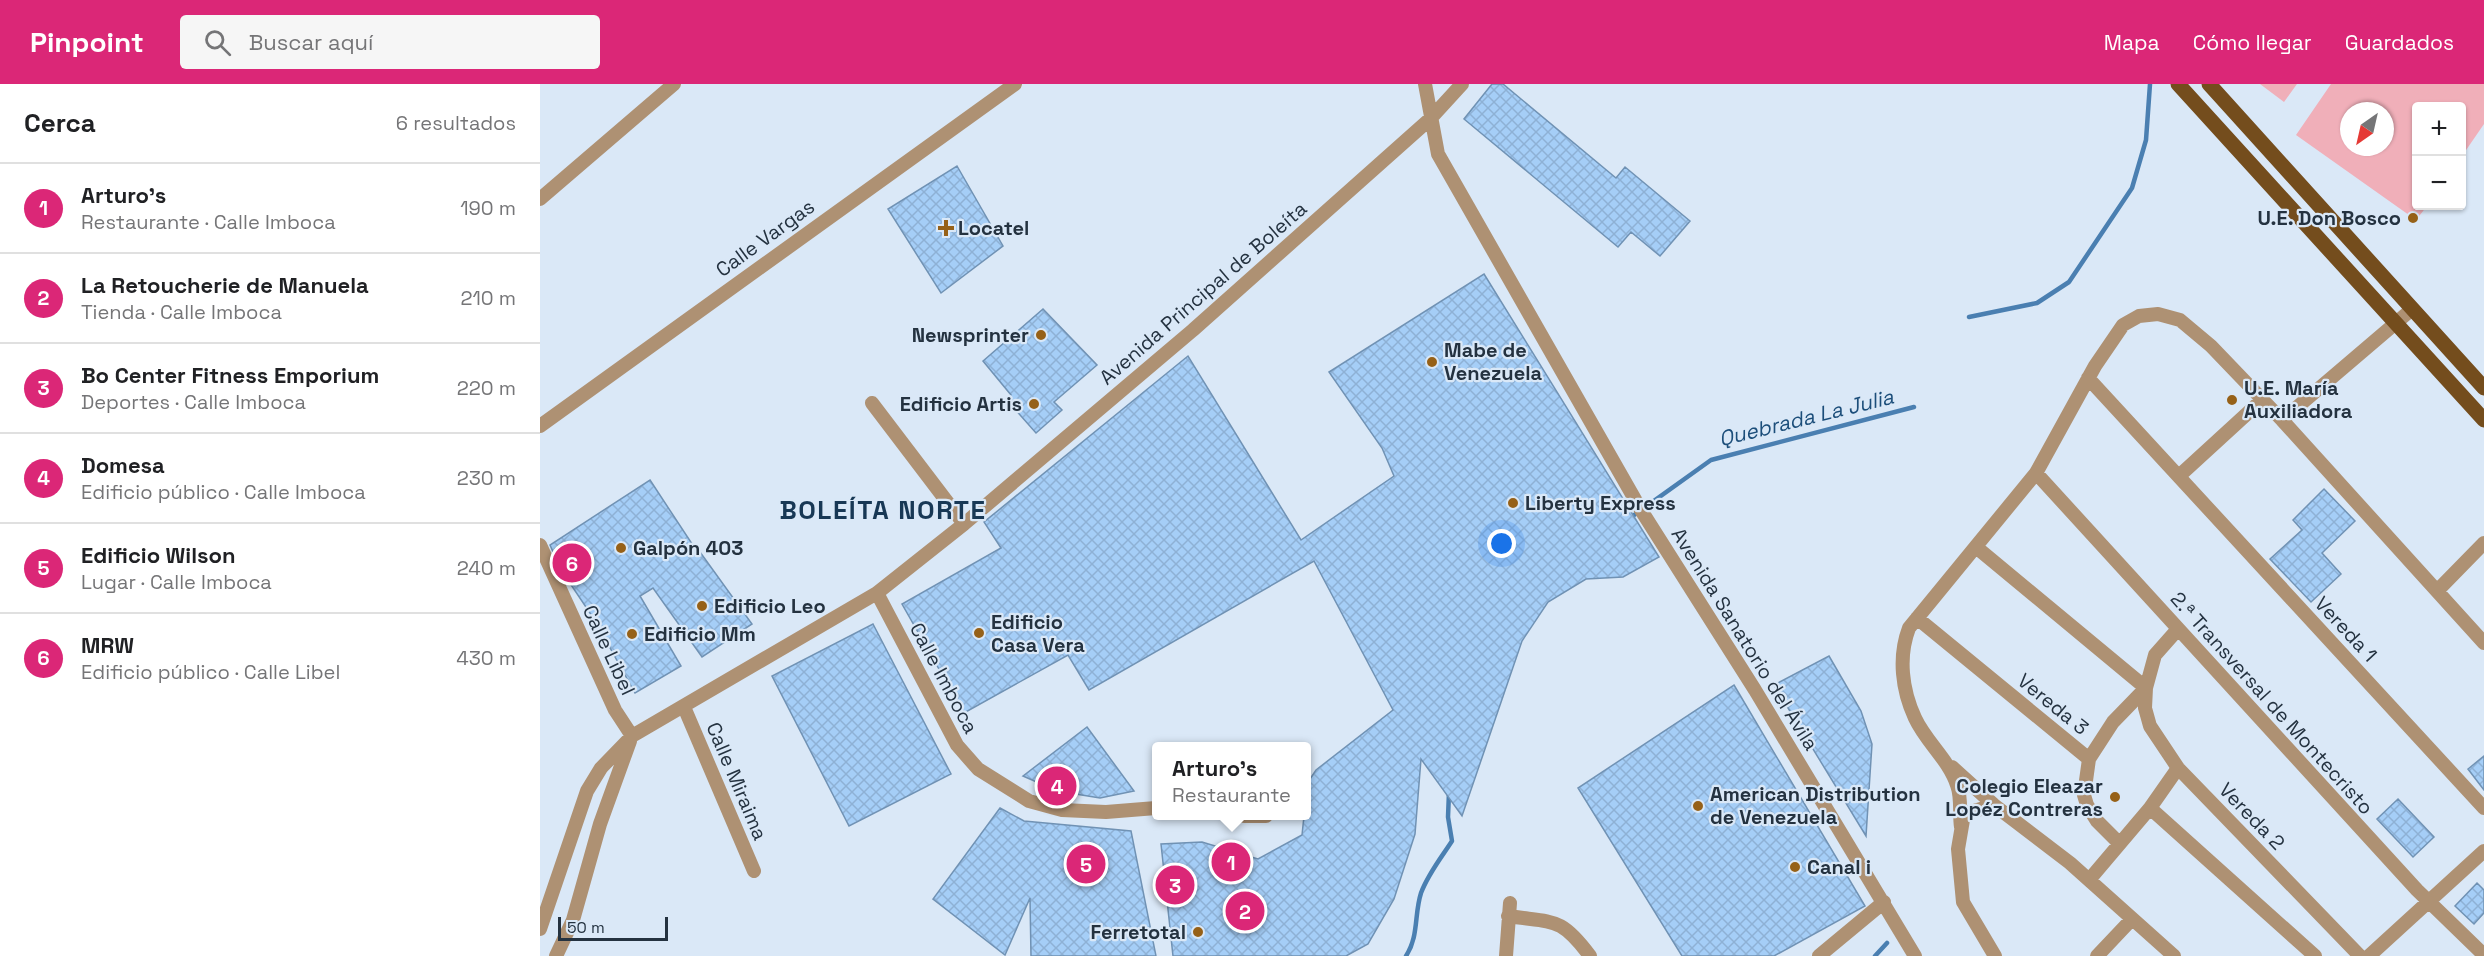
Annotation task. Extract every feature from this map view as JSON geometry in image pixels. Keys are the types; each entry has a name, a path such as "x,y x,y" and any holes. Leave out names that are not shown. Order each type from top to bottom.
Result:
{"main road":[{"path":"2178,84 2484,420"},
{"path":"2209,84 2411,310 2484,388"}],"street":[{"path":"540,199 674,84"},
{"name":"Calle Vargas","path":"540,426 1015,84"},
{"name":"Avenida Sanatorio del Ávila","path":"1425,84 1438,154 1636,500 1915,956"},
{"name":"Avenida Principal de Boleíta","path":"877,593 964,524 1193,330 1430,119 1462,84"},
{"path":"2282,420 2411,310"},
{"path":"1961,827 1958,786 1945,761 1916,719 1902,667 1903,644 1909,628 2036,473 2088,378 2123,325 2139,316 2158,314 2170,316 2193,329 2282,420 2484,643"},
{"name":"Vereda 1","path":"2088,378 2484,808"},
{"path":"2179,476 2262,400"},
{"path":"872,404 964,524"},
{"name":"2.ª Transversal de Montecristo","path":"2036,473 2427,901 2484,955"},
{"path":"2437,591 2484,543"},
{"name":"Calle Libel","path":"540,545 615,710 632,736"},
{"path":"1976,547 2146,688"},
{"path":"540,929 587,791 601,768 632,736 877,593"},
{"name":"Calle Imboca","path":"877,593 957,745 978,769 1029,801 1062,810 1106,812 1152,808"},
{"name":"Vereda 3","path":"1917,618 2089,759 2084,795 2087,805 2097,821 2119,843"},
{"name":"Vereda 2","path":"2178,629 2155,655 2146,688 2145,708 2150,726 2178,768 2360,956"},
{"name":"Vereda 2","path":"2089,759 2113,722 2146,688"},
{"name":"Calle Miraima","path":"684,707 754,871"},
{"path":"556,956 573,920 600,824 632,736"},
{"path":"1945,761 1994,805 2089,880 2175,956"},
{"path":"2089,880 2150,808 2178,768"},
{"path":"1994,805 1964,814 1958,849 1963,902 1995,956"},
{"path":"2150,808 2315,956"},
{"path":"2369,956 2484,851"},
{"path":"1819,956 1884,902"},
{"path":"1506,956 1509,909 1559,923 1574,934 1590,956"},
{"path":"2097,956 2132,919"}],"shaded area":[{"path":"2260,84 2297,84 2284,102"},
{"path":"2331,84 2484,84 2484,124 2466,150 2466,102 2412,102 2412,210 2424,210 2416,220 2296,135"}],"building":[{"path":"1492,84 1503,84 1616,178 1625,167 1690,221 1660,256 1631,232 1618,247 1464,119"},
{"name":"Locatel","path":"957,166 1003,246 941,293 888,209"},
{"path":"1484,274 1659,557 1623,577 1586,579 1548,602 1522,641 1462,816 1421,759 1415,834 1394,899 1368,944 1346,956 1173,956 1161,844 1202,842 1258,859 1302,835 1304,820 1311,820 1311,778 1316,770 1393,710 1314,561 1089,690 1068,655 964,713 902,604 1001,548 984,522 1188,356 1301,540 1394,476 1382,448 1329,372"},
{"name":"Newsprinter","path":"1043,309 1097,365 1054,402 1062,410 1036,433 1006,399 1011,395 983,361"},
{"path":"650,480 698,553 700,552 752,624 702,657 653,588 640,596 681,666 635,693 594,619 561,570 550,545"},
{"path":"2324,489 2355,521 2322,553 2341,574 2311,602 2270,559 2302,530 2293,520"},
{"path":"873,624 951,774 849,826 772,676"},
{"path":"1829,656 1861,711 1872,744 1866,836 1774,685"},
{"name":"American Distribution de Venezuela","path":"1734,685 1865,906 1774,956 1682,956 1578,788"},
{"path":"1087,727 1134,791 1100,798 1057,791 1023,776"},
{"path":"2484,756 2484,790 2468,769"},
{"path":"2398,799 2434,837 2413,857 2377,819"},
{"path":"1000,808 1024,821 1131,831 1156,956 1031,956 1030,898 1005,955 933,899"},
{"path":"2477,883 2484,890 2484,913 2474,924 2455,906"}],"waterway":[{"path":"1969,317 2037,303 2069,282 2132,188 2146,140 2150,84"},
{"name":"Quebrada La Julia","path":"1630,518 1711,460 1914,407"},
{"name":"Quebrada La Julia","path":"1406,956 1415,933 1421,893 1452,841 1448,817 1449,792"},
{"path":"1875,956 1887,943"}],"place":[{"name":"U.E. Don Bosco","path":"2413,218"},
{"name":"Locatel","path":"946,228"},
{"name":"Newsprinter","path":"1041,335"},
{"name":"Mabe de Venezuela","path":"1432,362"},
{"name":"U.E. María Auxiliadora","path":"2232,400"},
{"name":"Edificio Artis","path":"1034,404"},
{"name":"Liberty Express","path":"1513,503"},
{"name":"Galpón 403","path":"621,548"},
{"name":"MRW","path":"572,563"},
{"name":"Edificio Leo","path":"702,606"},
{"name":"Edificio Casa Vera","path":"979,633"},
{"name":"Edificio Mm","path":"632,634"},
{"name":"Domesa","path":"1057,786"},
{"name":"Colegio Eleazar Lopéz Contreras","path":"2115,797"},
{"name":"American Distribution de Venezuela","path":"1698,806"},
{"name":"Arturo's","path":"1231,862"},
{"name":"Edificio Wilson","path":"1086,864"},
{"name":"Canal i","path":"1795,867"},
{"name":"Bo Center Fitness Emporium","path":"1175,885"},
{"name":"La Retoucherie de Manuela","path":"1245,911"},
{"name":"Ferretotal","path":"1198,932"}],"district":[{"name":"BOLEÍTA NORTE","path":"883,510"}]}
